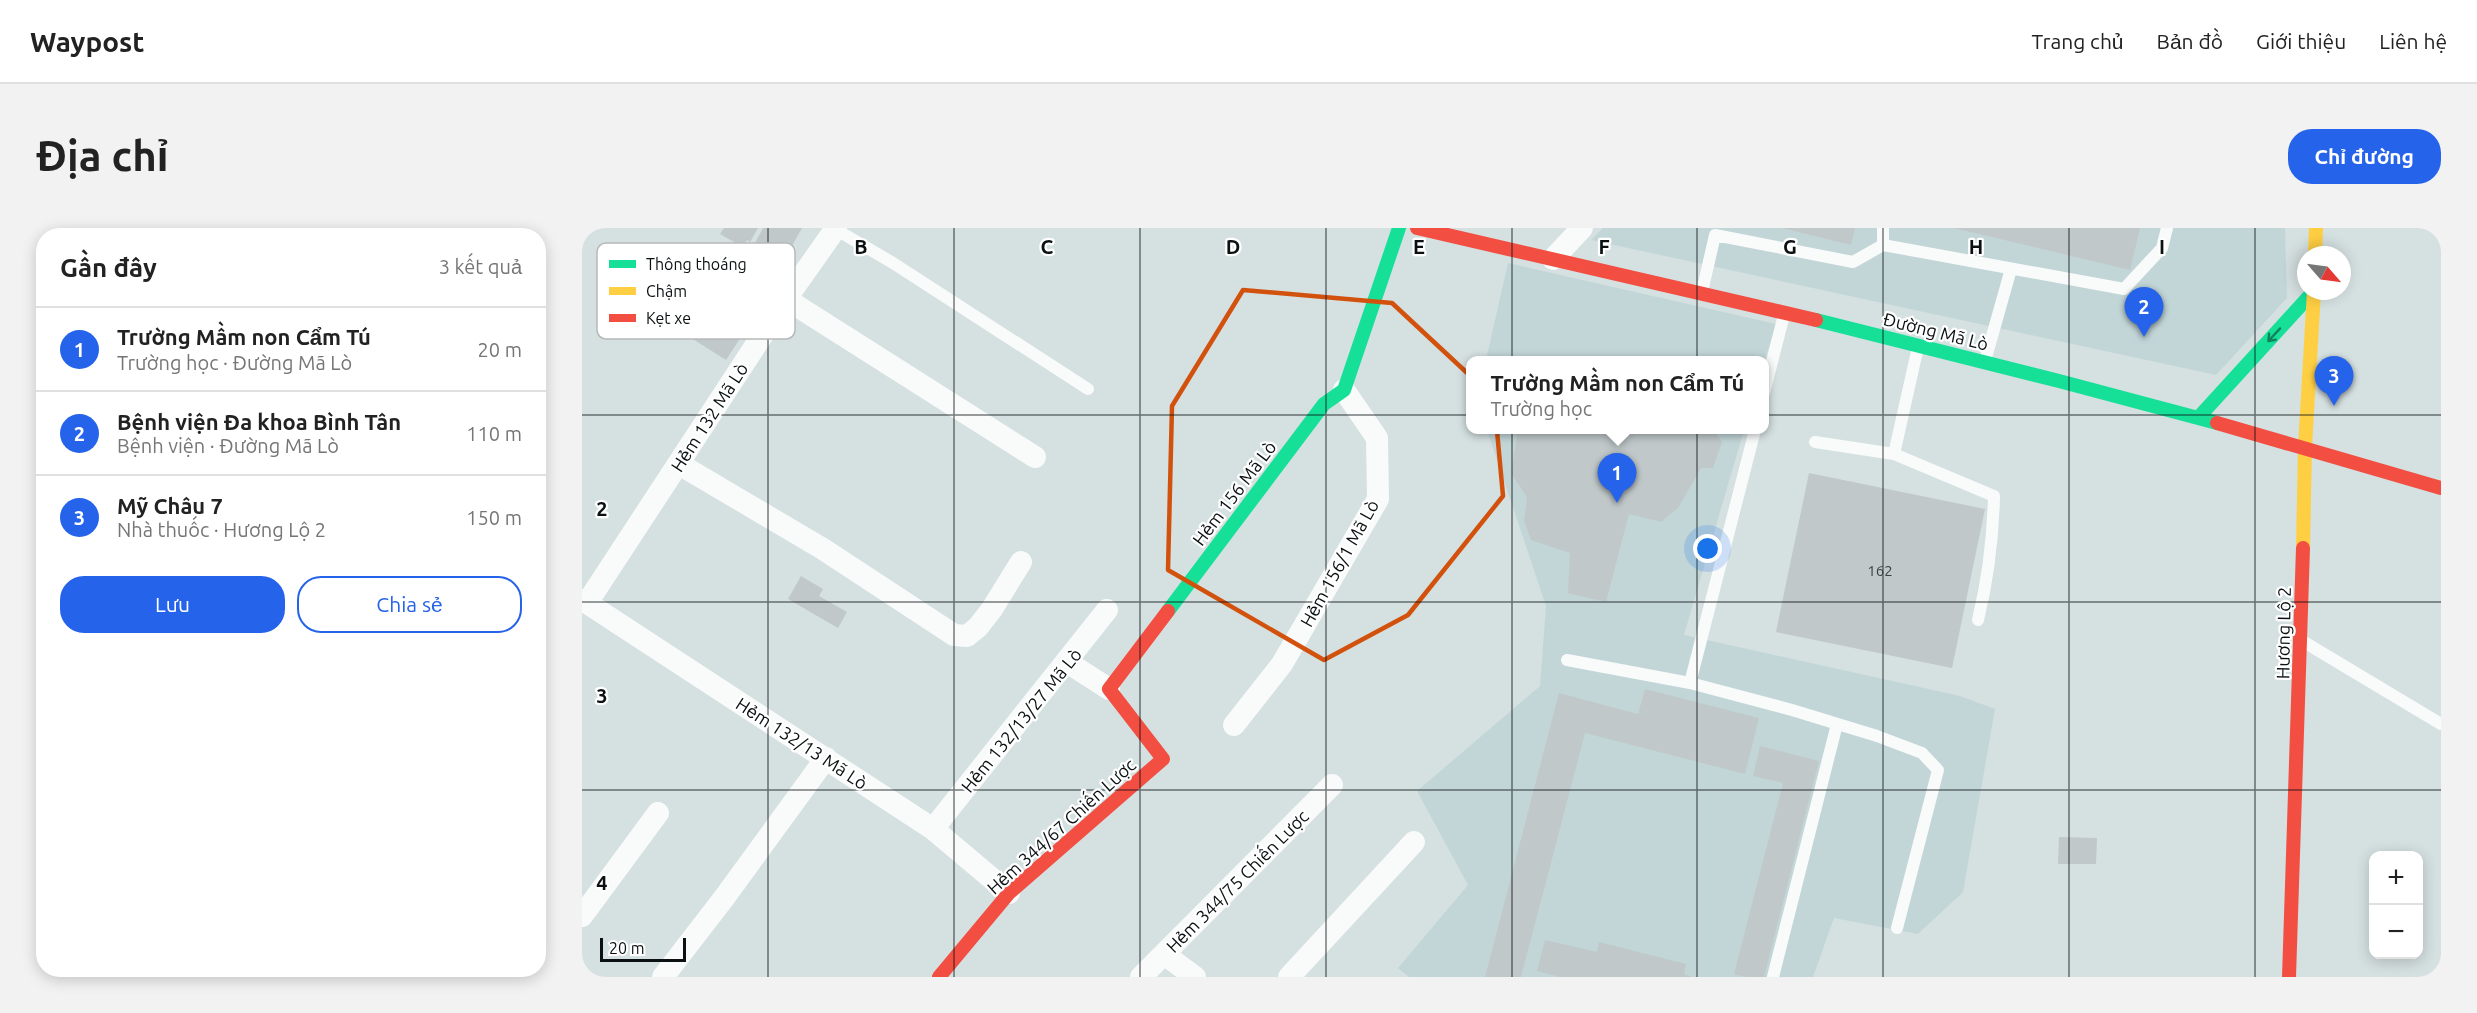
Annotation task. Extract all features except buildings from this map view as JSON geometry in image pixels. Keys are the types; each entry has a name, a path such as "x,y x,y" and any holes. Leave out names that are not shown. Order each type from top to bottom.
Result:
{"main road":[{"path":"1344,390 1399,228"},
{"name":"Đường Mã Lò","path":"1417,228 1785,311 2198,418 2441,488"},
{"path":"2315,246 2316,228"},
{"path":"2198,418 2305,300"},
{"name":"Hương Lộ 2","path":"2289,977 2305,447 2313,300"},
{"name":"Hẻm 156 Mã Lò","path":"1109,689 1324,404 1344,390"},
{"name":"Hẻm 344/67 Chiến Lược","path":"939,977 1009,893 1163,759 1109,689"}],"street":[{"path":"1554,259 1582,228"},
{"name":"Hẻm 132 Mã Lò","path":"795,286 836,229"},
{"path":"795,305 1035,457"},
{"name":"Hẻm 132 Mã Lò","path":"584,604 760,339"},
{"name":"Hẻm 156/1 Mã Lò","path":"1234,724 1282,664 1378,499 1377,438 1344,390"},
{"path":"679,464 823,549 954,635 967,636 978,627 1021,562"},
{"name":"Hẻm 132/13 Mã Lò","path":"584,604 826,758 933,830 1009,893"},
{"name":"Hẻm 132/13/27 Mã Lò","path":"933,830 1107,610"},
{"path":"1067,662 1109,689"},
{"path":"663,977 826,758"},
{"name":"Hẻm 344/75 Chiến Lược","path":"1141,977 1332,785"},
{"path":"582,916 658,813"},
{"path":"1289,977 1414,842"},
{"path":"1164,954 1195,977"}],"lane":[{"path":"1883,228 1883,245"},
{"path":"1702,292 1715,235 1853,262 1883,245 2124,289 2162,248 2167,228"},
{"path":"836,229 893,263 1088,389"},
{"path":"1984,362 2012,269"},
{"path":"1769,373 1785,311"},
{"path":"1894,454 1918,345"},
{"path":"1690,683 1754,434"},
{"path":"1815,442 1894,454 1994,496 1994,523 1986,588 1978,620"},
{"path":"2301,639 2441,724"},
{"path":"1567,660 1690,683 1877,736 1922,753 1938,770 1897,928"},
{"path":"1773,977 1837,724"}],"highlighted area":[{"path":"1243,290 1392,303 1494,398 1503,496 1408,615 1324,660 1168,570 1172,406"}],"shaded area":[{"path":"1603,228 2285,228 2287,298 2216,375 1591,240"},
{"path":"1508,263 1776,324 1766,356 1487,356"},
{"path":"1488,434 1743,434 1684,635 1960,696 1995,709 1963,892 1918,934 1834,918 1813,977 1409,977 1398,968 1468,885 1417,791 1540,686 1546,606"}],"traffic: fast":[{"path":"1168,611 1324,404 1344,390 1399,228"},
{"path":"2198,418 2306,300"},
{"path":"1816,320 2217,423"}],"traffic: slow":[{"path":"2315,246 2316,228"},
{"path":"2303,548 2305,447 2313,300"}],"traffic: jam":[{"path":"1417,228 1816,320"},
{"path":"2217,423 2441,488"},
{"path":"2289,977 2303,548"},
{"path":"939,977 1009,893 1163,759 1109,689 1168,611"}],"place":[{"name":"Bệnh viện Đa khoa Bình Tân","path":"2144,337"},
{"name":"Mỹ Châu 7","path":"2334,406"},
{"name":"Trường Mầm non Cẩm Tú","path":"1617,503"}]}
